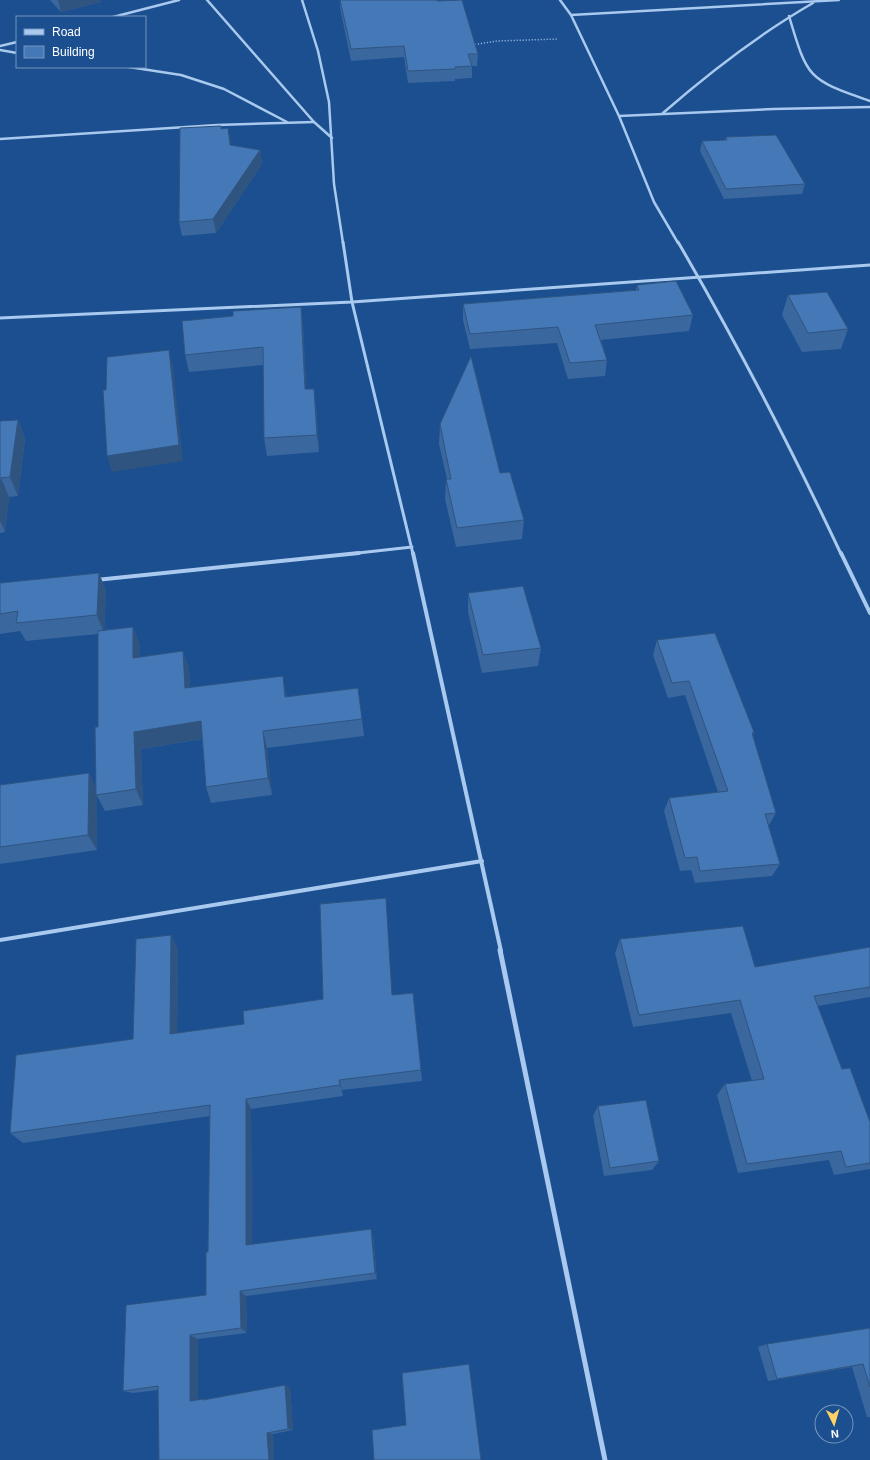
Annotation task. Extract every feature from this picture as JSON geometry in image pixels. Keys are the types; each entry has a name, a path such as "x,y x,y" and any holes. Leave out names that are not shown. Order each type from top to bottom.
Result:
{"street":[{"path":"117,16 178,0"},
{"path":"207,0 314,122 332,138"},
{"path":"302,0 318,51 329,102 334,184 352,302 412,547 482,861 606,1460"},
{"path":"560,0 571,15 619,116 654,202 698,278 797,461 870,613"},
{"path":"571,15 839,0"},
{"path":"662,114 744,47 789,16 814,2"},
{"path":"789,16 806,65 813,75 828,85 870,101"},
{"path":"0,46 16,42"},
{"path":"0,50 16,53"},
{"path":"135,68 180,75 224,89 288,123"},
{"path":"619,116 870,107"},
{"path":"0,139 209,126 314,122"},
{"path":"0,318 352,302 870,265"},
{"path":"87,581 412,547"},
{"path":"0,940 482,861"}],"path":[{"path":"468,46 497,41 583,39"}],"building":[{"path":"340,0 462,0 478,54 468,54 472,66 455,67 455,69 408,71 404,46 351,49"},
{"path":"221,126 221,129 228,128 230,145 260,150 213,219 179,222 180,128"},
{"path":"776,135 805,184 726,189 702,141 727,140 726,137"},
{"path":"676,281 693,315 595,325 607,360 570,363 558,327 470,334 463,304 639,290 637,285"},
{"path":"827,292 848,329 808,333 788,295"},
{"path":"301,307 305,389 314,389 317,435 264,438 263,347 185,355 182,321 233,316 233,311"},
{"path":"169,350 179,445 107,456 103,390 106,390 107,357"},
{"path":"471,356 500,473 510,472 524,520 457,528 446,479 451,479 440,424"},
{"path":"18,420 10,477 1,478 0,487 0,421"},
{"path":"99,573 97,615 16,623 18,611 0,614 0,583"},
{"path":"523,586 541,648 483,655 468,593"},
{"path":"133,627 133,658 183,651 185,688 283,676 285,697 358,688 362,719 263,731 268,778 206,787 201,721 134,732 136,789 96,795 95,727 98,727 98,631"},
{"path":"715,633 754,732 752,733 776,813 765,814 780,864 700,871 697,857 685,858 669,798 728,791 689,681 672,683 657,640"},
{"path":"89,773 88,835 0,847 0,785"},
{"path":"386,898 392,995 413,993 421,1070 339,1080 340,1085 246,1099 246,1245 371,1229 375,1273 240,1291 241,1328 190,1335 190,1401 285,1385 288,1429 267,1433 269,1460 159,1460 158,1386 123,1391 126,1305 206,1295 210,1105 10,1133 16,1055 133,1039 136,939 171,935 170,1034 244,1024 243,1011 323,999 320,904"},
{"path":"743,926 755,967 870,947 870,987 814,996 842,1069 850,1068 870,1122 870,1163 846,1167 841,1151 747,1164 725,1084 764,1079 740,1000 639,1015 620,939"},
{"path":"646,1100 659,1161 610,1168 598,1106"},
{"path":"870,1328 870,1387 863,1364 777,1379 767,1344"},
{"path":"469,1364 481,1460 374,1460 372,1430 406,1425 402,1373"}]}
